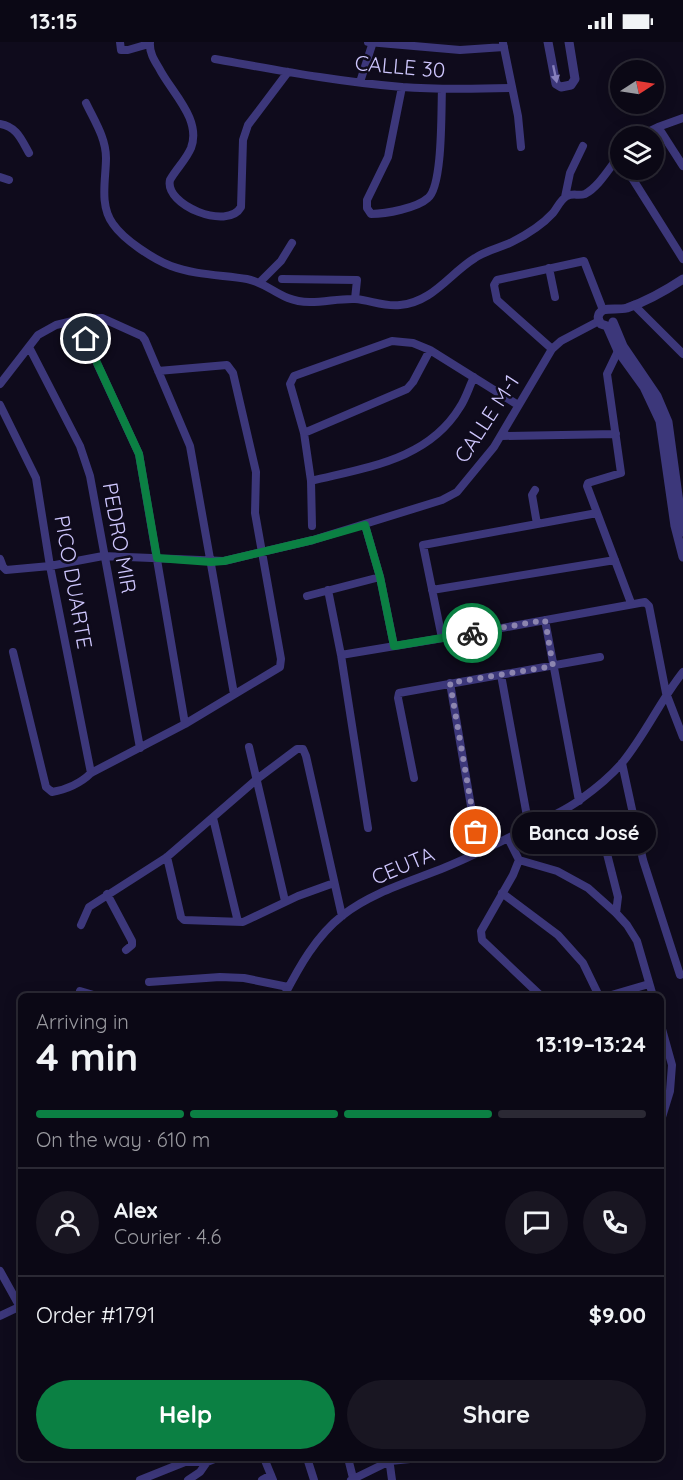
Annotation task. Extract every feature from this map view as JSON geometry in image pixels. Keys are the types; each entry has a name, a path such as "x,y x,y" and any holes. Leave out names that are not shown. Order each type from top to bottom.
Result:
{"street":[{"path":"120,42 121,50 149,43 151,53 166,82 189,116 193,126 192,147 168,185 174,196 195,211 207,215 224,216 238,212 241,207 243,140 248,125 288,72"},
{"path":"368,42 460,50 503,45 521,147"},
{"path":"360,82 373,42"},
{"path":"548,42 556,84 561,87 571,85 576,79 569,42"},
{"name":"CALLE 30","path":"215,59 288,72 402,87 512,88"},
{"path":"402,87 388,157 367,200 367,208 371,213 382,213 417,204 430,197 438,176 442,89"},
{"path":"86,103 102,136 106,157 104,193 107,212 118,230 142,249 172,266 260,282 287,298 304,302 355,299 400,305 423,299 437,291 472,260 483,253 512,242 537,227 551,215 565,197 570,173 583,146"},
{"path":"661,126 683,118"},
{"path":"0,124 10,126 18,133 29,153"},
{"path":"664,136 683,166"},
{"path":"565,197 584,194 610,168"},
{"path":"0,177 9,180"},
{"path":"633,180 683,259"},
{"path":"260,282 281,261 292,243"},
{"path":"552,349 497,300 494,285 497,280 584,261 606,310 614,314 608,323"},
{"path":"549,268 555,297"},
{"path":"282,279 357,280 355,299"},
{"name":"CALLE M-1","path":"606,310 624,309 634,305 660,294 683,279"},
{"path":"634,305 683,354"},
{"name":"CALLE M-1","path":"1,563 6,570 50,566 103,556 211,562 263,552 365,525 442,500 457,492 472,476 502,436 552,349 561,341 608,323 624,309"},
{"path":"606,310 599,315 608,323 657,396 668,422 683,532"},
{"path":"0,384 38,335 56,325 102,318 142,336 190,446 234,694"},
{"path":"77,320 139,454 185,724"},
{"path":"608,323 618,351 644,387 660,421 675,526 683,557"},
{"path":"312,526 311,481 304,433 290,384 294,376 392,341 413,343 430,350 518,405"},
{"name":"PEDRO MIR","path":"29,347 80,446 90,476 140,748"},
{"path":"304,433 407,389 430,350"},
{"path":"618,351 607,374 621,473 587,485 631,603"},
{"path":"13,652 46,788 52,792 62,791 91,773 185,724 280,667 281,659 255,513 256,472 233,373 227,366 158,371"},
{"path":"311,481 385,462 408,454 428,443 446,426 460,407 474,377"},
{"name":"PICO DUARTE","path":"0,405 36,478 50,566 91,773"},
{"path":"502,436 616,434"},
{"path":"535,490 532,495 537,524"},
{"path":"442,638 423,548 425,544 597,513"},
{"path":"365,525 380,577 394,646"},
{"path":"432,590 615,560"},
{"path":"307,596 380,577"},
{"path":"328,590 341,655 368,828"},
{"path":"341,655 645,602 650,606 666,693 683,737"},
{"path":"545,620 579,801"},
{"path":"414,778 398,698 399,693 600,657"},
{"name":"CEUTA","path":"285,993 308,952 342,916 406,882 479,853 579,801 622,763 666,693 683,672"},
{"path":"501,675 529,827"},
{"path":"450,683 479,853"},
{"path":"249,747 285,901"},
{"path":"81,925 86,910 166,857 257,779 297,749 303,749 342,916"},
{"path":"622,763 643,860 680,975"},
{"path":"213,818 238,922"},
{"path":"508,838 519,860 556,872 588,888 616,913 637,941 652,993"},
{"path":"604,842 618,897 616,913"},
{"path":"166,857 181,917 184,920 243,922 285,901 334,883"},
{"path":"519,860 481,931 482,940 538,993"},
{"path":"502,893 558,935 583,963 598,993"},
{"path":"107,894 132,941 132,945 126,950"},
{"path":"149,982 220,977 244,978 288,987"},
{"path":"618,993 650,984"},
{"path":"80,991 87,993"},
{"path":"664,1045 672,1065 670,1091 664,1110"},
{"path":"0,1271 18,1303"},
{"path":"0,1316 18,1308"},
{"path":"262,1480 272,1477 265,1461"},
{"path":"308,1461 314,1480"},
{"path":"349,1461 352,1479 385,1461"},
{"path":"389,1461 393,1480"},
{"path":"140,1480 185,1462 207,1462"},
{"path":"188,1480 200,1472 207,1462"}],"way so far":[{"path":"472,633 545,620 553,666 450,683 476,832"}],"place":[{"name":"Banca José","path":"476,832"}],"route":[{"path":"86,339 139,454 157,558 224,561 271,551 365,525 380,577 394,646 472,633"}]}
